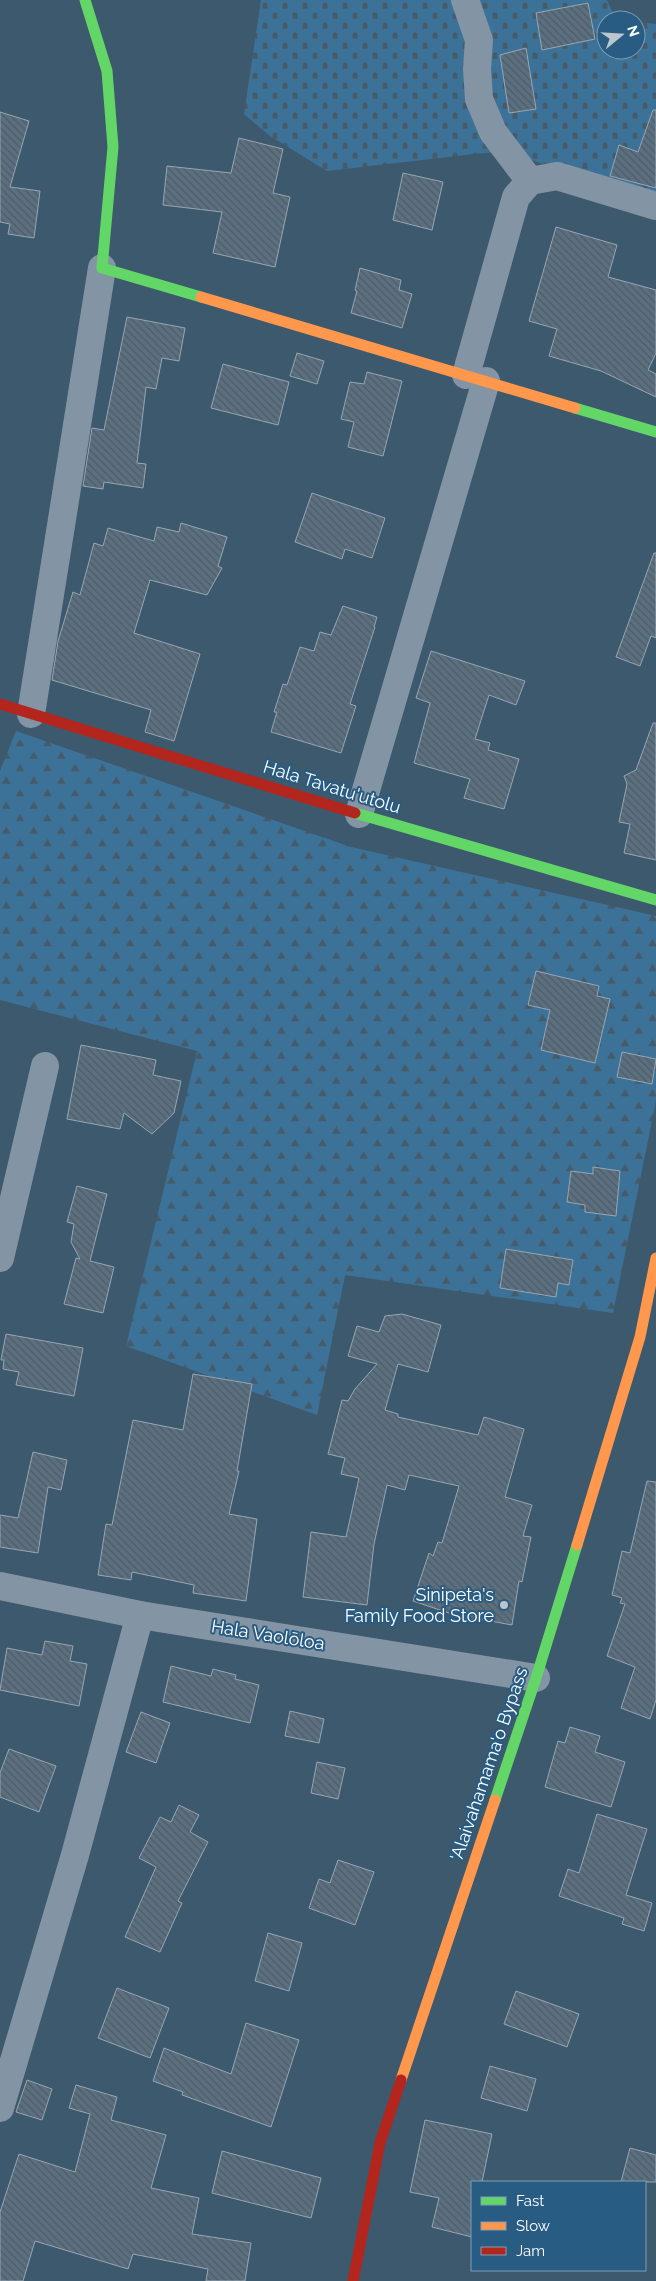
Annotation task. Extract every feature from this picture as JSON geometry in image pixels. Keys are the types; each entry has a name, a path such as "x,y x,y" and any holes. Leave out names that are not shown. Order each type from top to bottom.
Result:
{"street":[{"path":"31,714 102,268 113,147 106,71 85,0"},
{"path":"465,0 479,40 477,69 479,99 493,132 530,181"},
{"path":"359,814 476,378 516,197 530,181 556,176 656,206"},
{"path":"102,268 656,432"},
{"name":"Hala Tavatu'utolu","path":"0,704 359,814 656,900"},
{"path":"0,1258 10,1174 45,1066"},
{"name":"'Alaivahamama'o Bypass","path":"353,2281 380,2143 648,1339 656,1258"},
{"name":"Hala Vaolōloa","path":"0,1586 140,1615 536,1678"},
{"path":"0,2108 75,1855 140,1615"}],"green space":[{"path":"261,0 607,0 612,10 596,10 596,60 646,60 646,23 656,24 656,197 610,188 509,152 483,153 327,171 270,136 244,114"},
{"path":"16,731 351,847 656,916 656,1101 613,1313 345,1275 317,1415 126,1346 197,1051 0,1000 0,771"}],"building":[{"path":"588,3 595,39 542,50 536,13"},
{"path":"526,48 536,109 509,113 500,55"},
{"path":"653,110 656,110 656,188 610,176 619,145 638,152"},
{"path":"0,112 29,121 10,187 40,191 34,238 8,234 10,224 0,222"},
{"path":"239,138 283,149 273,193 290,197 275,267 213,253 222,212 163,205 167,166 231,173"},
{"path":"403,173 443,182 432,230 393,220"},
{"path":"556,227 617,245 608,277 656,290 656,353 648,370 656,374 656,397 601,371 549,356 557,329 529,321"},
{"path":"360,268 401,280 399,290 412,294 402,328 351,313 357,291 355,290"},
{"path":"127,317 185,328 179,361 162,358 156,389 146,387 137,463 146,464 143,488 104,482 103,489 83,486 92,428 104,430"},
{"path":"297,353 324,361 317,384 290,376"},
{"path":"223,364 289,382 278,425 211,408"},
{"path":"367,372 402,381 383,456 348,447 354,422 341,419 350,382 364,384"},
{"path":"312,493 385,518 372,558 345,549 342,559 295,542"},
{"path":"181,523 227,537 218,566 222,568 207,595 150,580 134,633 200,654 174,741 145,732 151,710 52,680 58,641 73,592 80,595 94,543 103,546 108,528 154,541 157,527 179,532"},
{"path":"654,553 656,553 656,638 651,636 640,666 616,657"},
{"path":"343,606 377,617 350,704 356,706 341,753 271,732 277,712 274,712 283,684 287,685 300,647 314,651 320,632 331,635"},
{"path":"431,651 525,681 516,705 489,695 475,739 490,743 488,750 519,759 504,809 464,798 470,779 414,763 430,703 416,698"},
{"path":"653,723 656,723 656,860 624,853 630,824 619,822 627,784 624,776 636,770"},
{"path":"536,971 599,986 597,996 610,999 595,1063 541,1050 550,1010 528,1005"},
{"path":"81,1045 156,1060 153,1075 181,1081 174,1113 152,1134 124,1113 120,1129 67,1119"},
{"path":"622,1052 656,1059 652,1084 617,1077"},
{"path":"593,1167 620,1171 616,1216 585,1212 585,1205 567,1202 571,1171 593,1174"},
{"path":"77,1186 107,1194 90,1261 114,1267 103,1313 64,1304 76,1258 80,1259 71,1242 74,1224 67,1222"},
{"path":"506,1249 573,1260 569,1285 558,1283 556,1297 500,1288"},
{"path":"402,1314 441,1325 428,1372 398,1364 385,1410 398,1414 398,1417 478,1435 484,1417 524,1429 505,1497 532,1505 523,1536 531,1537 522,1582 519,1581 512,1625 474,1618 473,1621 413,1601 429,1553 433,1556 438,1542 442,1543 459,1486 409,1475 405,1490 387,1485 374,1544 367,1605 303,1597 311,1532 346,1537 359,1478 341,1474 345,1458 328,1454 342,1400 348,1401 355,1389 377,1364 348,1356 357,1326 379,1332 385,1316"},
{"path":"6,1334 83,1348 74,1396 16,1385 19,1372 3,1369 4,1360 1,1360"},
{"path":"193,1374 252,1384 237,1471 239,1471 229,1514 257,1519 246,1601 193,1593 194,1585 132,1572 131,1580 98,1575 106,1524 112,1525 133,1420 183,1430"},
{"path":"33,1452 67,1460 61,1490 48,1487 38,1553 0,1547 0,1515 18,1518"},
{"path":"647,1481 656,1482 656,1700 650,1719 621,1708 635,1667 607,1656 625,1604 620,1603 622,1598 612,1595 622,1551 630,1553"},
{"path":"45,1641 73,1646 70,1661 87,1664 79,1706 0,1690 7,1648 42,1655"},
{"path":"171,1666 211,1676 213,1669 236,1675 235,1679 259,1685 250,1723 163,1702"},
{"path":"290,1711 324,1719 319,1743 285,1736"},
{"path":"141,1712 170,1723 156,1763 126,1752"},
{"path":"570,1727 600,1736 595,1752 625,1762 611,1807 545,1787 558,1741 565,1743"},
{"path":"9,1749 56,1766 39,1812 0,1797 0,1773"},
{"path":"317,1762 345,1768 338,1799 311,1793"},
{"path":"179,1805 199,1815 190,1832 208,1842 178,1901 182,1903 160,1952 125,1937 156,1867 139,1858 160,1817 171,1822"},
{"path":"597,1814 647,1829 626,1895 652,1903 644,1931 622,1924 624,1918 559,1896 568,1869 579,1873"},
{"path":"338,1860 374,1872 355,1925 309,1908 319,1879 330,1883"},
{"path":"268,1933 302,1943 289,1991 255,1981"},
{"path":"117,1988 169,2008 150,2058 98,2038"},
{"path":"516,1991 579,2014 567,2047 504,2024"},
{"path":"246,2023 299,2040 271,2127 182,2095 183,2092 153,2081 164,2048 231,2074"},
{"path":"490,2066 536,2079 527,2111 481,2098"},
{"path":"27,2080 52,2089 42,2120 16,2112"},
{"path":"76,2085 117,2097 111,2120 166,2135 151,2188 199,2198 192,2234 251,2243 245,2281 206,2281 208,2269 133,2254 128,2269 35,2241 23,2281 0,2281 0,2212 19,2154 75,2172 90,2114 69,2108"},
{"path":"425,2120 492,2134 482,2181 471,2181 471,2237 432,2227 439,2198 410,2192"},
{"path":"630,2148 656,2155 656,2182 621,2181"},
{"path":"222,2151 321,2178 311,2218 212,2193"}],"traffic: fast":[{"path":"85,0 107,71 113,147 102,268 201,297"},
{"path":"575,408 656,432"},
{"path":"355,813 656,900"},
{"path":"495,1800 536,1678 577,1545"}],"traffic: slow":[{"path":"201,297 575,408"},
{"path":"577,1545 640,1337 656,1258"},
{"path":"401,2080 495,1800"}],"traffic: jam":[{"path":"0,704 355,813"},
{"path":"353,2281 380,2143 401,2080"}],"place":[{"name":"Sinipeta's Family Food Store","path":"504,1605"}]}
